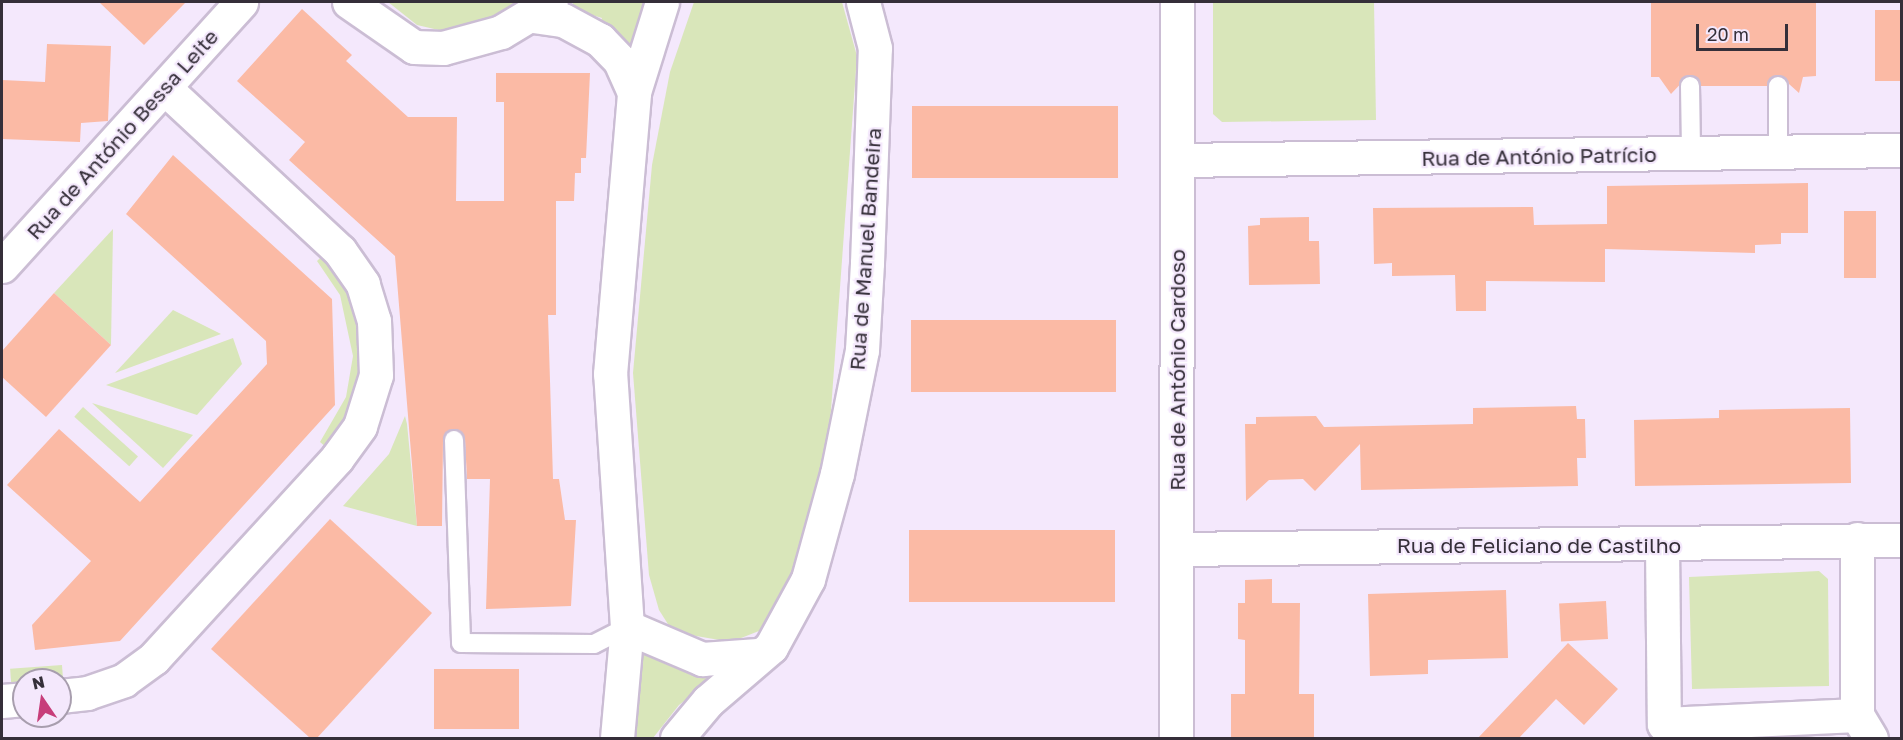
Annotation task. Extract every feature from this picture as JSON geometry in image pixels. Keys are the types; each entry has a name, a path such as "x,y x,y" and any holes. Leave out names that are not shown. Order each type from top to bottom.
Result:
{"street":[{"name":"Rua de António Bessa Leite","path":"2,266 167,90 241,2"},
{"path":"350,2 414,47 471,45 542,9 600,40 620,61 634,92"},
{"path":"617,738 627,627 610,374 634,92 662,2"},
{"name":"Rua de Manuel Bandeira","path":"677,738 758,655 771,647 808,579 862,350 875,48 863,2"},
{"name":"Rua de António Cardoso","path":"1176,738 1177,2"},
{"path":"72,695 87,693 123,680 154,658 337,458 360,426 376,375 369,303 363,284 340,251 167,90"},
{"name":"Rua de António Patrício","path":"1177,159 1902,150"},
{"path":"1662,544 1656,731 1864,727 1857,539"},
{"name":"Rua de Feliciano de Castilho","path":"1177,549 1902,540"},
{"path":"627,627 702,659 758,655"}],"lane":[{"path":"1690,86 1690,153"},
{"path":"1778,86 1778,152"},
{"path":"454,440 461,643 594,644 627,627"}],"green space":[{"path":"388,2 516,2 484,23 443,31 417,25"},
{"path":"574,2 652,2 632,51 600,23 602,18 569,8"},
{"path":"694,2 842,2 857,56 826,478 796,570 769,627 731,642 673,632 659,610 649,575 633,373 652,165 670,72"},
{"path":"1213,2 1374,2 1376,120 1222,122 1213,114"},
{"path":"113,229 111,345 54,293"},
{"path":"323,255 348,291 360,334 360,378 346,420 327,448 320,442 346,397 353,356 340,295 317,261"},
{"path":"173,310 221,334 115,373"},
{"path":"233,338 242,364 197,415 106,385"},
{"path":"92,403 193,435 163,468"},
{"path":"83,407 138,457 129,466 74,417"},
{"path":"405,416 417,526 343,506 389,454"},
{"path":"1819,571 1828,579 1829,686 1692,689 1689,577"},
{"path":"640,647 672,667 721,673 679,705 653,738 628,738"},
{"path":"62,665 62,668 19,668"}],"building":[{"path":"99,2 186,2 144,45"},
{"path":"1651,2 1816,2 1816,76 1803,77 1799,93 1779,75 1767,86 1701,86 1689,75 1671,94 1659,77 1651,77"},
{"path":"302,9 352,55 346,61 408,117 457,117 456,201 504,201 504,102 496,102 496,73 590,73 586,158 581,158 581,173 575,173 574,201 556,201 556,315 548,315 553,479 559,479 565,520 576,520 571,606 486,609 490,479 467,479 465,439 459,430 448,431 443,440 442,526 417,526 395,256 289,160 305,142 237,81"},
{"path":"1875,10 1902,10 1902,81 1875,81"},
{"path":"47,44 111,46 108,121 81,123 80,142 2,139 2,80 45,82"},
{"path":"912,106 1118,106 1118,178 912,178"},
{"path":"173,155 332,299 335,405 120,641 35,650 32,625 91,561 7,485 59,429 140,502 267,364 266,341 126,214"},
{"path":"1808,183 1808,233 1781,233 1781,244 1755,245 1755,253 1605,249 1605,282 1486,281 1486,311 1456,311 1455,275 1392,276 1392,263 1374,264 1373,208 1533,207 1534,225 1607,224 1607,186"},
{"path":"1844,211 1876,211 1876,278 1844,278"},
{"path":"1309,217 1309,241 1319,241 1320,284 1249,285 1248,226 1260,225 1260,218"},
{"path":"54,293 111,345 46,417 2,377 2,351"},
{"path":"911,320 1116,320 1116,392 911,392"},
{"path":"1576,406 1577,419 1585,419 1586,458 1577,458 1578,486 1361,490 1360,444 1315,491 1303,479 1269,480 1246,501 1245,424 1256,424 1256,417 1316,416 1324,427 1473,424 1473,408"},
{"path":"1850,408 1851,483 1635,486 1634,420 1719,418 1719,410"},
{"path":"330,519 432,613 317,738 310,738 211,649"},
{"path":"909,530 1115,530 1115,602 909,602"},
{"path":"1272,579 1272,603 1300,603 1299,694 1314,694 1314,738 1231,738 1231,694 1245,694 1245,640 1238,639 1238,603 1245,603 1245,580"},
{"path":"1506,590 1508,658 1428,660 1428,674 1370,676 1368,594"},
{"path":"1606,601 1608,639 1561,641 1559,603"},
{"path":"1568,643 1618,689 1584,725 1556,699 1519,738 1478,738"},
{"path":"434,669 519,669 519,729 434,729"}]}
